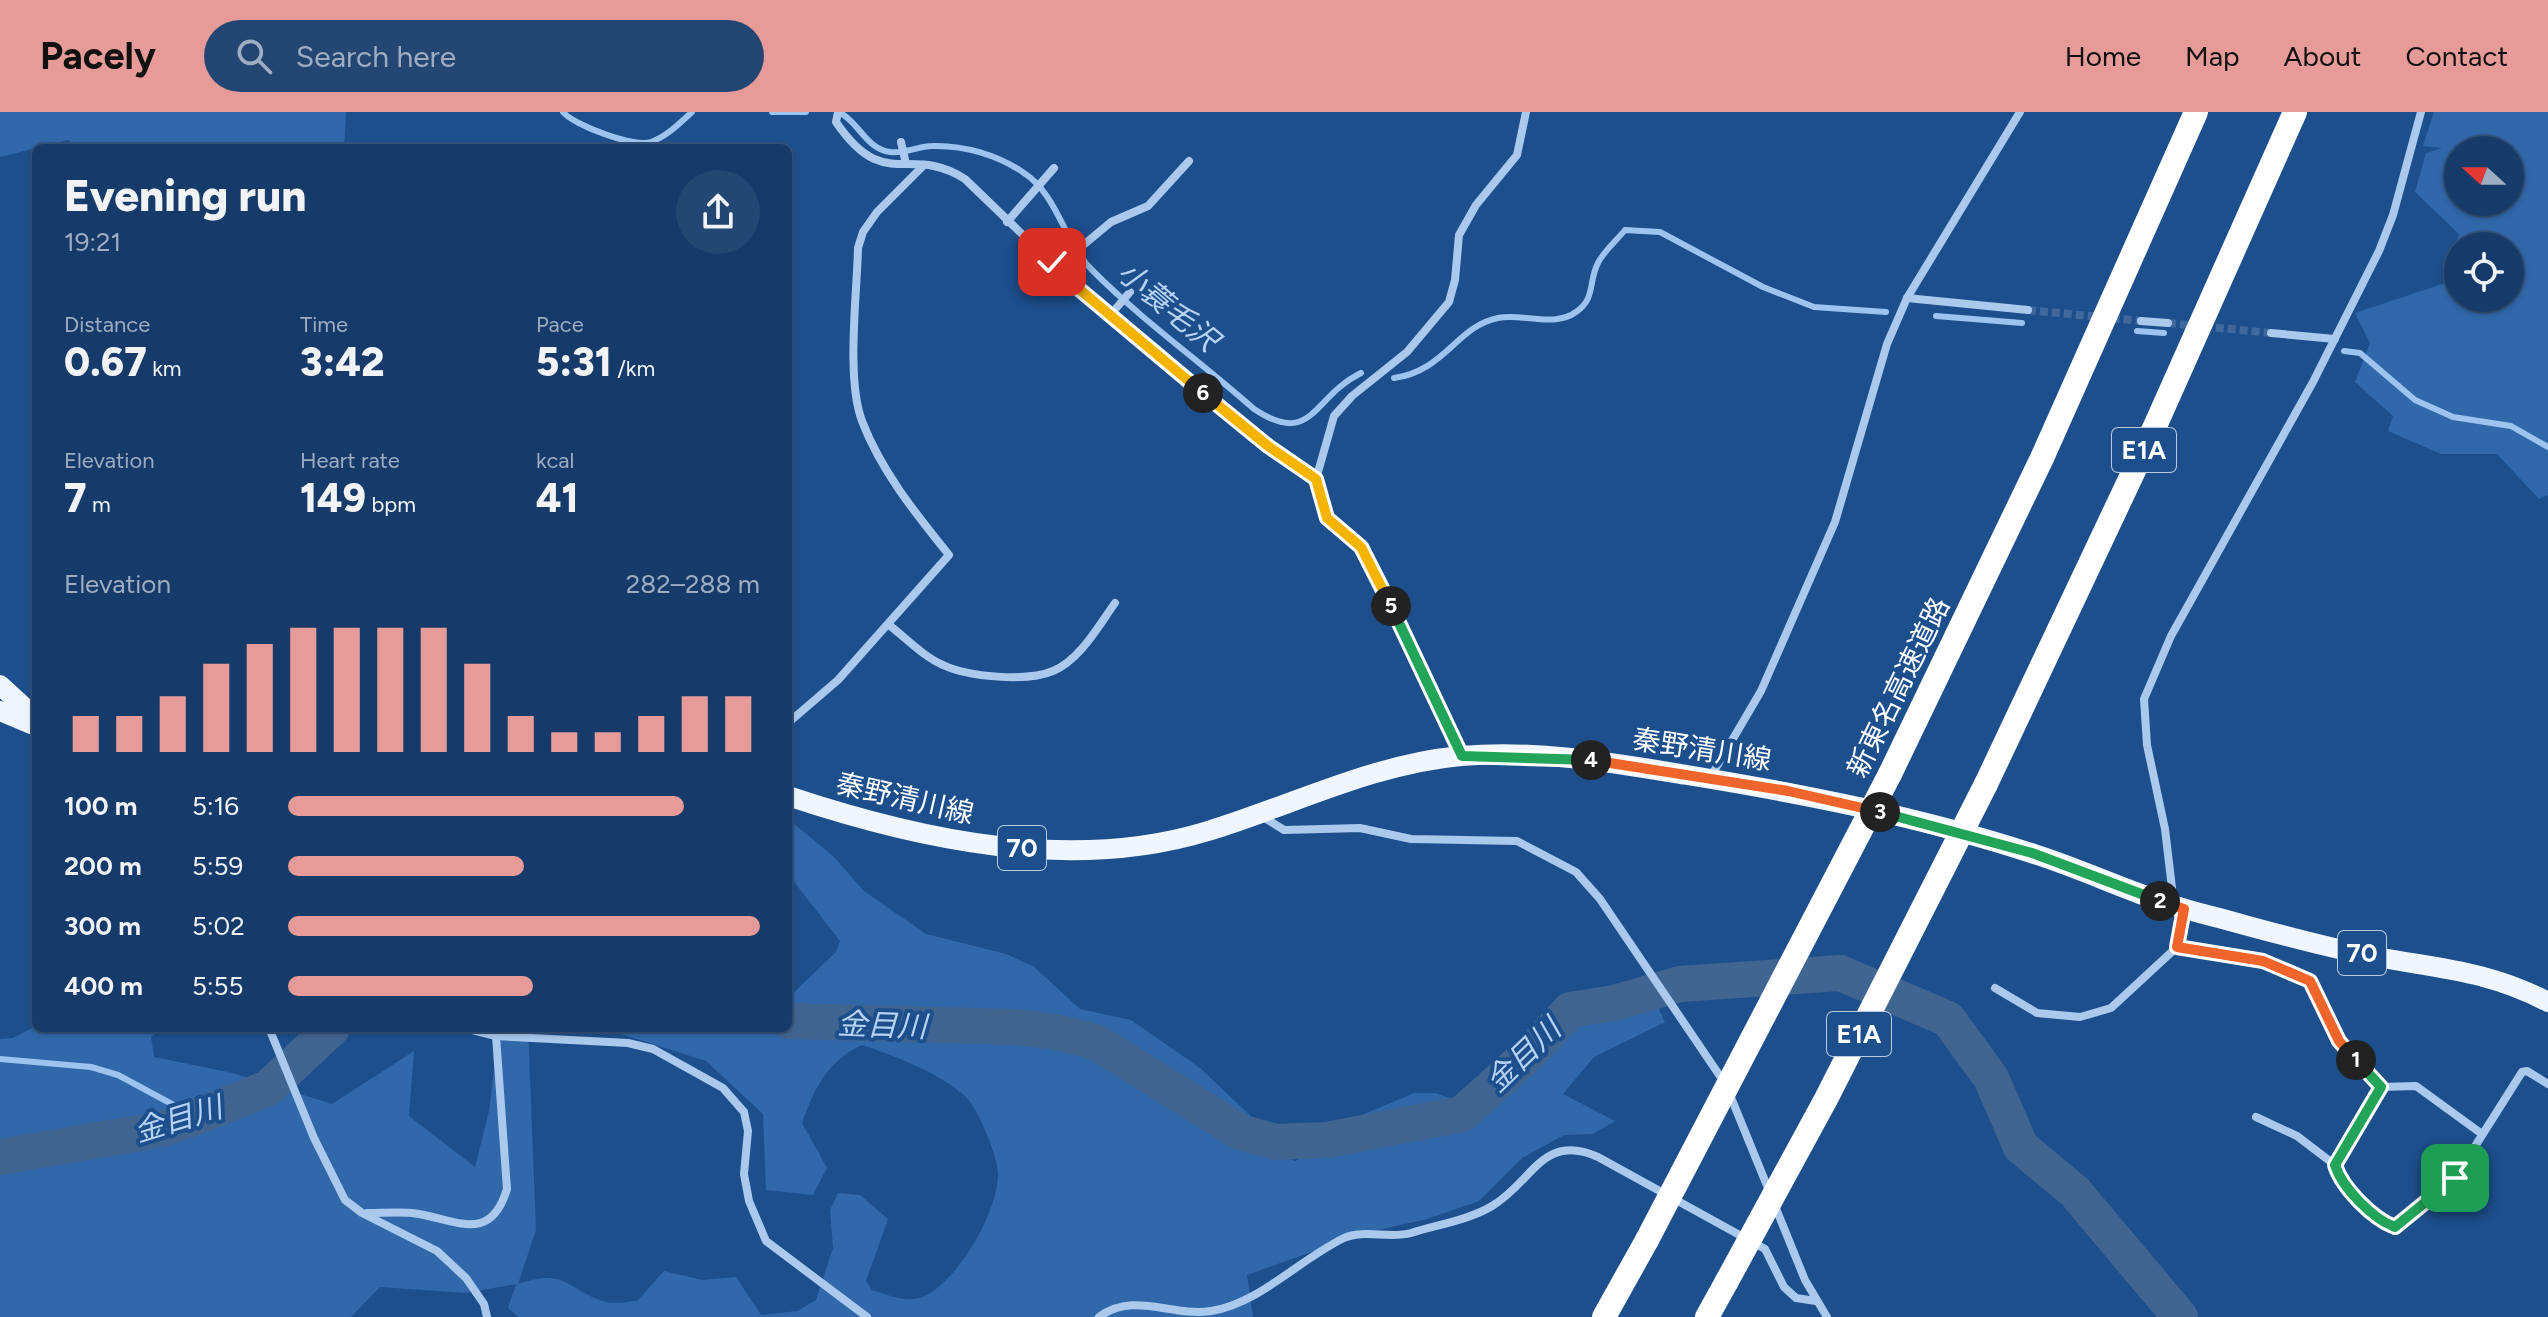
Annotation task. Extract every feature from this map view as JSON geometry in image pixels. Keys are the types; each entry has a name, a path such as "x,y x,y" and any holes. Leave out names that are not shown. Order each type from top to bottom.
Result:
{"highway":[{"name":"新東名高速道路","path":"1604,1317 1890,774 2042,458 2196,112"},
{"name":"E1A","path":"1707,1317 1826,1099 1986,784 2156,424 2295,112"}],"main road":[{"path":"0,685 32,714"},
{"path":"0,711 32,724"},
{"name":"秦野清川線","path":"792,797 871,820 1005,848 1072,849 1157,843 1259,814 1354,778 1462,756 1583,759 1788,791 1903,817 2032,853 2179,908 2381,958 2457,968 2520,987 2548,1002"}],"street":[{"path":"1462,756 1361,547 1327,518 1316,479 1334,416 1352,396 1407,352 1449,302 1455,280 1459,235 1476,205 1517,155 1526,112"},
{"path":"1710,779 1761,691 1835,522 1887,344 1907,298 2020,112"},
{"path":"1995,988 2037,1013 2080,1017 2111,1008 2177,947 2179,908 2147,745 2144,699 2171,636 2335,339 2393,215 2421,112"},
{"path":"837,117 865,156 880,163 946,166 965,179 1007,222 1055,260 1079,289 1114,311 1192,380 1216,407 1316,479"},
{"path":"901,142 906,164"},
{"path":"1055,260 1081,247 1111,222 1137,214 1148,206 1189,161"},
{"path":"792,720 838,680 949,555 900,493 862,420 855,386 858,248 863,232 877,212 924,165"},
{"path":"1007,222 1054,168"},
{"path":"1114,311 1130,292"},
{"path":"1907,298 2028,310"},
{"path":"2141,321 2168,323"},
{"path":"2271,333 2335,339"},
{"path":"889,625 942,665 969,674 1016,676 1053,671 1076,654 1115,603"},
{"path":"1259,814 1284,830 1360,828 1411,839 1517,841 1576,872 1600,899 1728,1091 1816,1301 1827,1317"},
{"path":"2177,947 2263,961 2310,981 2339,1041 2381,1087 2416,1086 2482,1134"},
{"path":"271,1032 314,1138 345,1200 362,1213 437,1251 466,1278 484,1304 487,1317"},
{"path":"480,1032 496,1036 628,1043 653,1049 723,1088 744,1112 748,1131 744,1174 749,1201 766,1241 789,1262 867,1317"},
{"path":"362,1213 412,1213 477,1225 493,1219 502,1207 507,1189 496,1036"},
{"path":"2256,1117 2297,1136 2335,1165 2338,1177 2384,1223 2395,1227 2455,1178 2522,1072 2527,1071 2548,1084"},
{"path":"2335,1165 2381,1087"},
{"path":"1099,1317 1115,1306 1139,1304 1198,1312 1236,1304 1348,1236 1403,1235 1491,1207 1545,1156 1562,1149 1581,1150 1598,1157 1765,1249 1784,1287 1796,1298 1816,1301"}],"shaded area":[{"path":"0,112 346,112 344,144 75,144 68,140 32,144 32,149 0,157"},
{"path":"2434,112 2548,112 2548,495 2539,499 2497,454 2441,454 2388,431 2393,416 2355,382 2370,343 2355,313 2444,283 2444,312 2524,312 2524,232 2457,232 2415,192 2426,153 2442,148 2423,146"},
{"path":"792,822 833,856 864,891 926,934 1006,954 1033,966 1080,1009 1131,1020 1200,1068 1254,1119 1274,1155 1296,1161 1327,1130 1414,1093 1435,1093 1463,1103 1507,1064 1538,1027 1652,995 1665,1022 1594,1057 1563,1094 1615,1121 1593,1134 1564,1135 1522,1158 1479,1201 1427,1219 1365,1233 1247,1275 1253,1317 519,1317 508,1308 516,1284 466,1293 380,1287 351,1317 0,1317 0,1039 13,1038 32,1028 32,1032 156,1032 151,1037 154,1057 233,1073 332,1104 414,1051 409,1116 475,1167 489,1111 499,1032 528,1032 536,1230 518,1284 535,1279 557,1279 593,1297 617,1303 637,1301 664,1271 702,1280 736,1277 761,1315 797,1311 816,1300 833,1248 830,1210 838,1193 860,1195 888,1219 866,1281 872,1290 905,1299 925,1296 951,1275 963,1260 984,1225 996,1189 998,1174 991,1145 976,1111 965,1096 929,1072 862,1045 831,1067 802,1123 827,1168 813,1195 766,1190 763,1114 706,1061 615,1032 792,1032 792,994 836,952 840,941 792,879"}],"waterway":[{"name":"小蓑毛沢","path":"563,112 605,134 643,143 662,137 692,112"},
{"name":"小蓑毛沢","path":"772,112 806,112"},
{"name":"小蓑毛沢","path":"839,112 882,150 895,152 927,146 956,147 992,156 1024,173 1045,194 1083,260 1093,271 1254,409 1274,420 1289,423 1301,421 1361,373"},
{"name":"小蓑毛沢","path":"1394,378 1426,367 1484,323 1508,317 1558,319 1576,312 1589,295 1600,259 1625,230 1660,232 1763,287 1814,307 1886,312"},
{"name":"小蓑毛沢","path":"1936,316 2022,323"},
{"name":"小蓑毛沢","path":"2137,331 2164,333"},
{"name":"小蓑毛沢","path":"2344,351 2360,353 2415,400 2453,417 2511,426 2548,447"},
{"name":"金目川","path":"792,1021 1016,1027 1056,1032 1096,1042 1240,1132 1276,1142 1327,1140 1462,1114 1532,1051 1570,1010 1614,1003 1680,984 1840,973 1948,1019 1991,1078 2021,1147 2075,1192 2180,1317"},
{"name":"金目川","path":"0,1157 162,1129 196,1117 268,1088 328,1032"},
{"path":"0,1059 91,1067 118,1075 196,1117"}],"tunnel":[{"path":"2028,310 2141,321"},
{"path":"2168,323 2271,333"}],"route":[{"path":"1052,262 1079,289 1192,380 1216,407 1316,479 1327,518 1361,547 1462,756 1583,759 1788,791 1903,817 2032,853 2184,909 2183,929 2177,947 2263,961 2310,981 2339,1041 2381,1087 2335,1165 2338,1177 2384,1223 2395,1227 2455,1178"}]}
